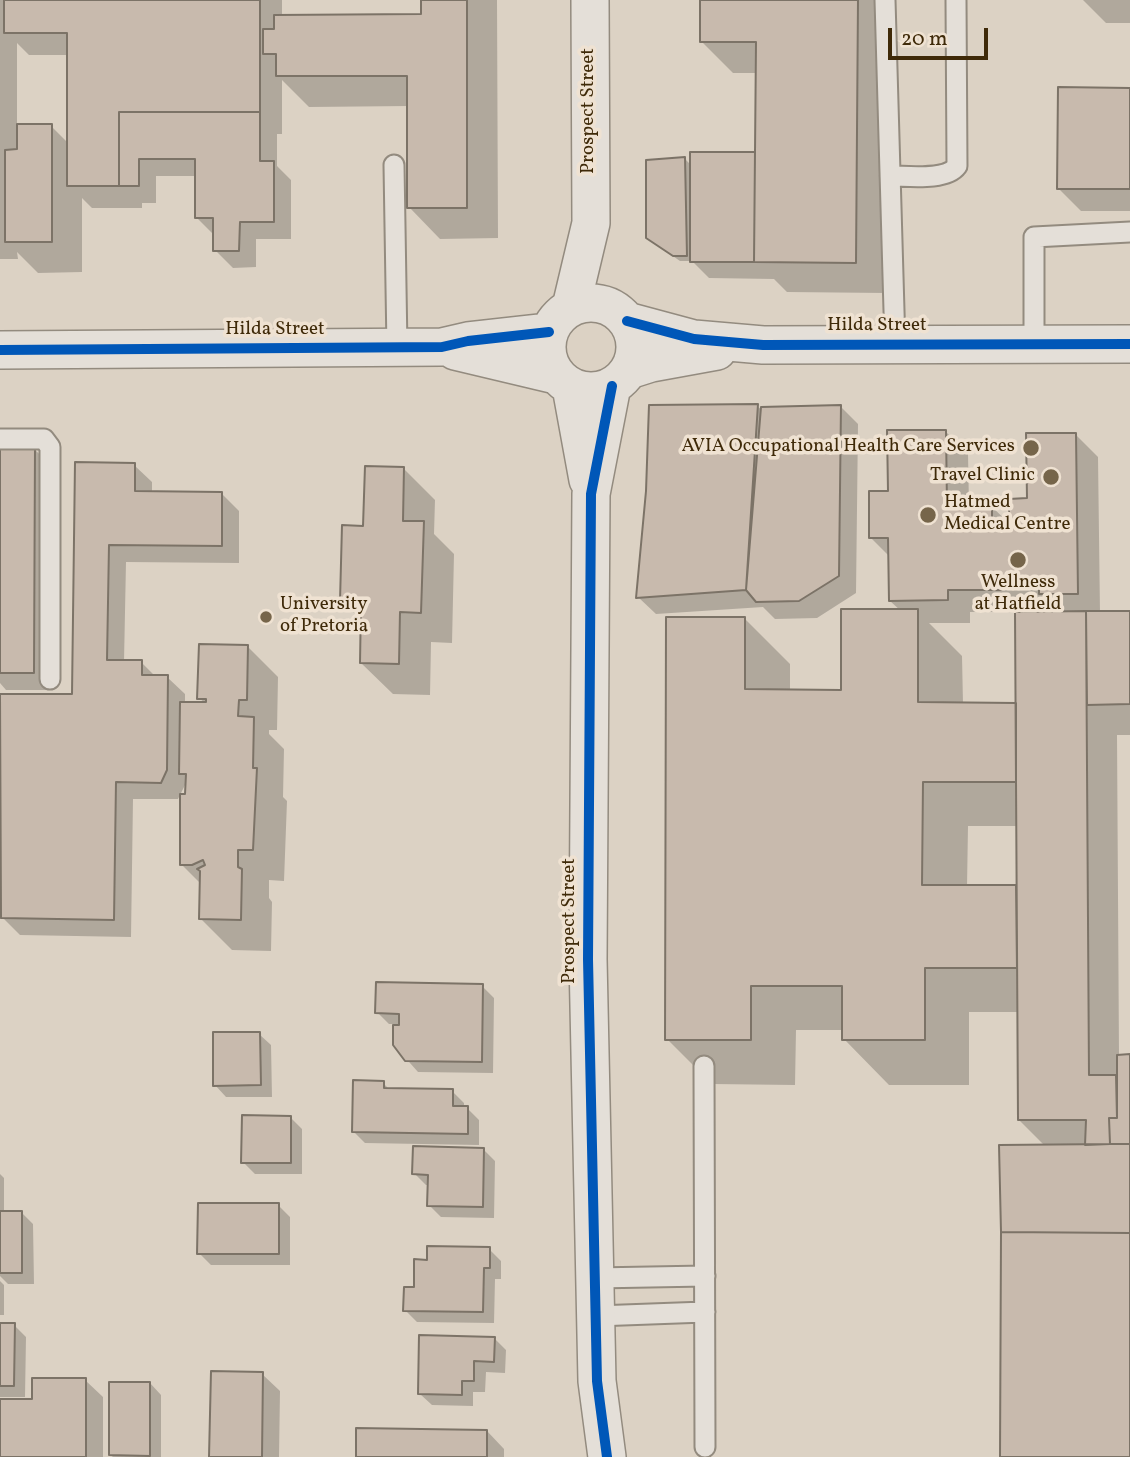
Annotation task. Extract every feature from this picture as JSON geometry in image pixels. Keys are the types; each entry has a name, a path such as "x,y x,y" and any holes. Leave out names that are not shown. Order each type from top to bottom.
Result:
{"street":[{"name":"Prospect Street","path":"590,0 591,223 604,272 622,316"},
{"name":"Prospect Street","path":"560,320 591,223"},
{"path":"582,303 606,306 622,316 633,332 635,345 634,358 621,378 592,392 580,390 564,381 550,365 546,342 560,320 582,303"},
{"name":"Hilda Street","path":"622,316 694,339 763,345 1130,344"},
{"name":"Hilda Street","path":"0,350 442,347 560,320"},
{"name":"Hilda Street","path":"621,378 651,363 763,345"},
{"name":"Hilda Street","path":"442,347 564,381"},
{"name":"Prospect Street","path":"591,494 621,378"},
{"name":"Prospect Street","path":"564,381 591,494 588,980 597,1381 588,1457"},
{"name":"Prospect Street","path":"597,1381 607,1457"}],"lane":[{"path":"885,0 895,345"},
{"path":"890,176 944,176 953,172 957,166 956,0"},
{"path":"394,165 397,348"},
{"path":"1034,344 1034,236 1130,232"},
{"path":"0,439 44,439 50,447 50,679"},
{"path":"704,1066 705,1447"},
{"path":"595,1279 705,1276"},
{"path":"596,1316 705,1312"}],"building":[{"path":"4,0 260,0 260,112 119,112 119,186 67,186 67,33 4,33"},
{"path":"421,0 467,0 467,208 407,208 407,76 276,76 276,54 263,54 263,29 274,29 274,15 421,14"},
{"path":"700,0 858,0 856,263 754,262 756,42 700,42"},
{"path":"1058,87 1130,88 1130,189 1057,189"},
{"path":"119,112 260,112 260,161 274,161 274,222 240,222 239,251 213,251 213,218 195,218 195,159 139,159 139,186 119,186"},
{"path":"17,124 52,124 52,242 5,242 5,150 17,149"},
{"path":"690,152 755,152 754,262 690,262"},
{"path":"685,157 687,256 673,256 646,238 646,160"},
{"path":"758,404 746,590 636,598 646,491 649,405"},
{"path":"841,405 839,576 799,601 756,602 746,590 761,407"},
{"name":"Hatmed Medical Centre","path":"887,430 946,430 947,505 992,504 992,525 1009,526 1009,499 1027,498 1026,433 1076,433 1078,594 1039,594 1039,578 1001,578 1001,590 948,590 948,600 889,601 888,538 869,538 869,491 888,491"},
{"path":"0,447 35,447 34,673 0,673"},
{"path":"75,462 135,463 135,491 222,492 222,546 109,545 107,660 142,660 142,675 168,675 167,770 161,783 116,782 114,920 1,918 0,694 72,694"},
{"path":"365,466 404,467 403,521 424,521 421,613 400,612 399,664 360,663 361,601 340,601 342,525 363,526"},
{"path":"841,609 918,609 918,702 1016,703 1016,782 923,782 922,885 1016,885 1017,968 925,968 925,1040 842,1040 842,986 751,986 751,1040 665,1040 666,617 745,617 745,689 841,690"},
{"path":"1086,611 1089,1075 1116,1075 1117,1118 1109,1118 1110,1144 1085,1145 1086,1120 1018,1120 1015,612"},
{"path":"1086,611 1130,611 1130,704 1087,705"},
{"path":"199,644 248,645 247,700 239,700 238,716 254,717 253,768 257,768 253,850 238,850 238,867 242,869 241,920 199,919 200,871 197,869 205,865 203,860 192,865 180,865 180,794 185,794 186,774 179,774 180,702 206,702 206,699 197,699"},
{"path":"376,982 483,984 482,1062 405,1061 393,1045 393,1025 399,1025 399,1014 375,1013"},
{"path":"213,1032 260,1032 261,1085 213,1086"},
{"path":"1130,1054 1130,1144 1110,1144 1109,1118 1117,1118 1117,1055"},
{"path":"353,1080 384,1081 384,1088 453,1089 453,1106 468,1106 468,1134 352,1132"},
{"path":"242,1115 291,1116 291,1163 241,1163"},
{"path":"1130,1144 1130,1233 1001,1232 999,1145"},
{"path":"413,1146 484,1148 483,1207 427,1206 428,1175 412,1174"},
{"path":"198,1203 279,1203 279,1254 197,1254"},
{"path":"0,1211 22,1211 22,1273 0,1273"},
{"path":"1001,1232 1130,1233 1130,1457 1000,1457"},
{"path":"427,1246 490,1247 490,1268 484,1268 483,1312 403,1311 404,1287 414,1287 414,1259 427,1260"},
{"path":"0,1323 15,1323 14,1386 0,1386"},
{"path":"419,1335 495,1337 494,1362 474,1361 474,1381 462,1381 462,1395 418,1394"},
{"path":"211,1371 263,1372 262,1457 209,1457"},
{"path":"32,1378 86,1378 86,1457 0,1457 0,1399 32,1399"},
{"path":"109,1382 150,1382 150,1456 109,1455"},
{"path":"356,1428 487,1430 487,1457 356,1457"}],"cycle path":[{"path":"627,321 694,339 763,345 1130,344"},
{"path":"0,350 442,347 468,341 549,332"},
{"path":"607,1457 597,1381 588,959 591,494 612,386"}],"place":[{"name":"AVIA Occupational Health Care Services","path":"1031,448"},
{"name":"Travel Clinic","path":"1051,477"},
{"name":"Hatmed Medical Centre","path":"928,515"},
{"name":"Wellness at Hatfield","path":"1018,560"},
{"name":"University of Pretoria","path":"266,617"}]}
